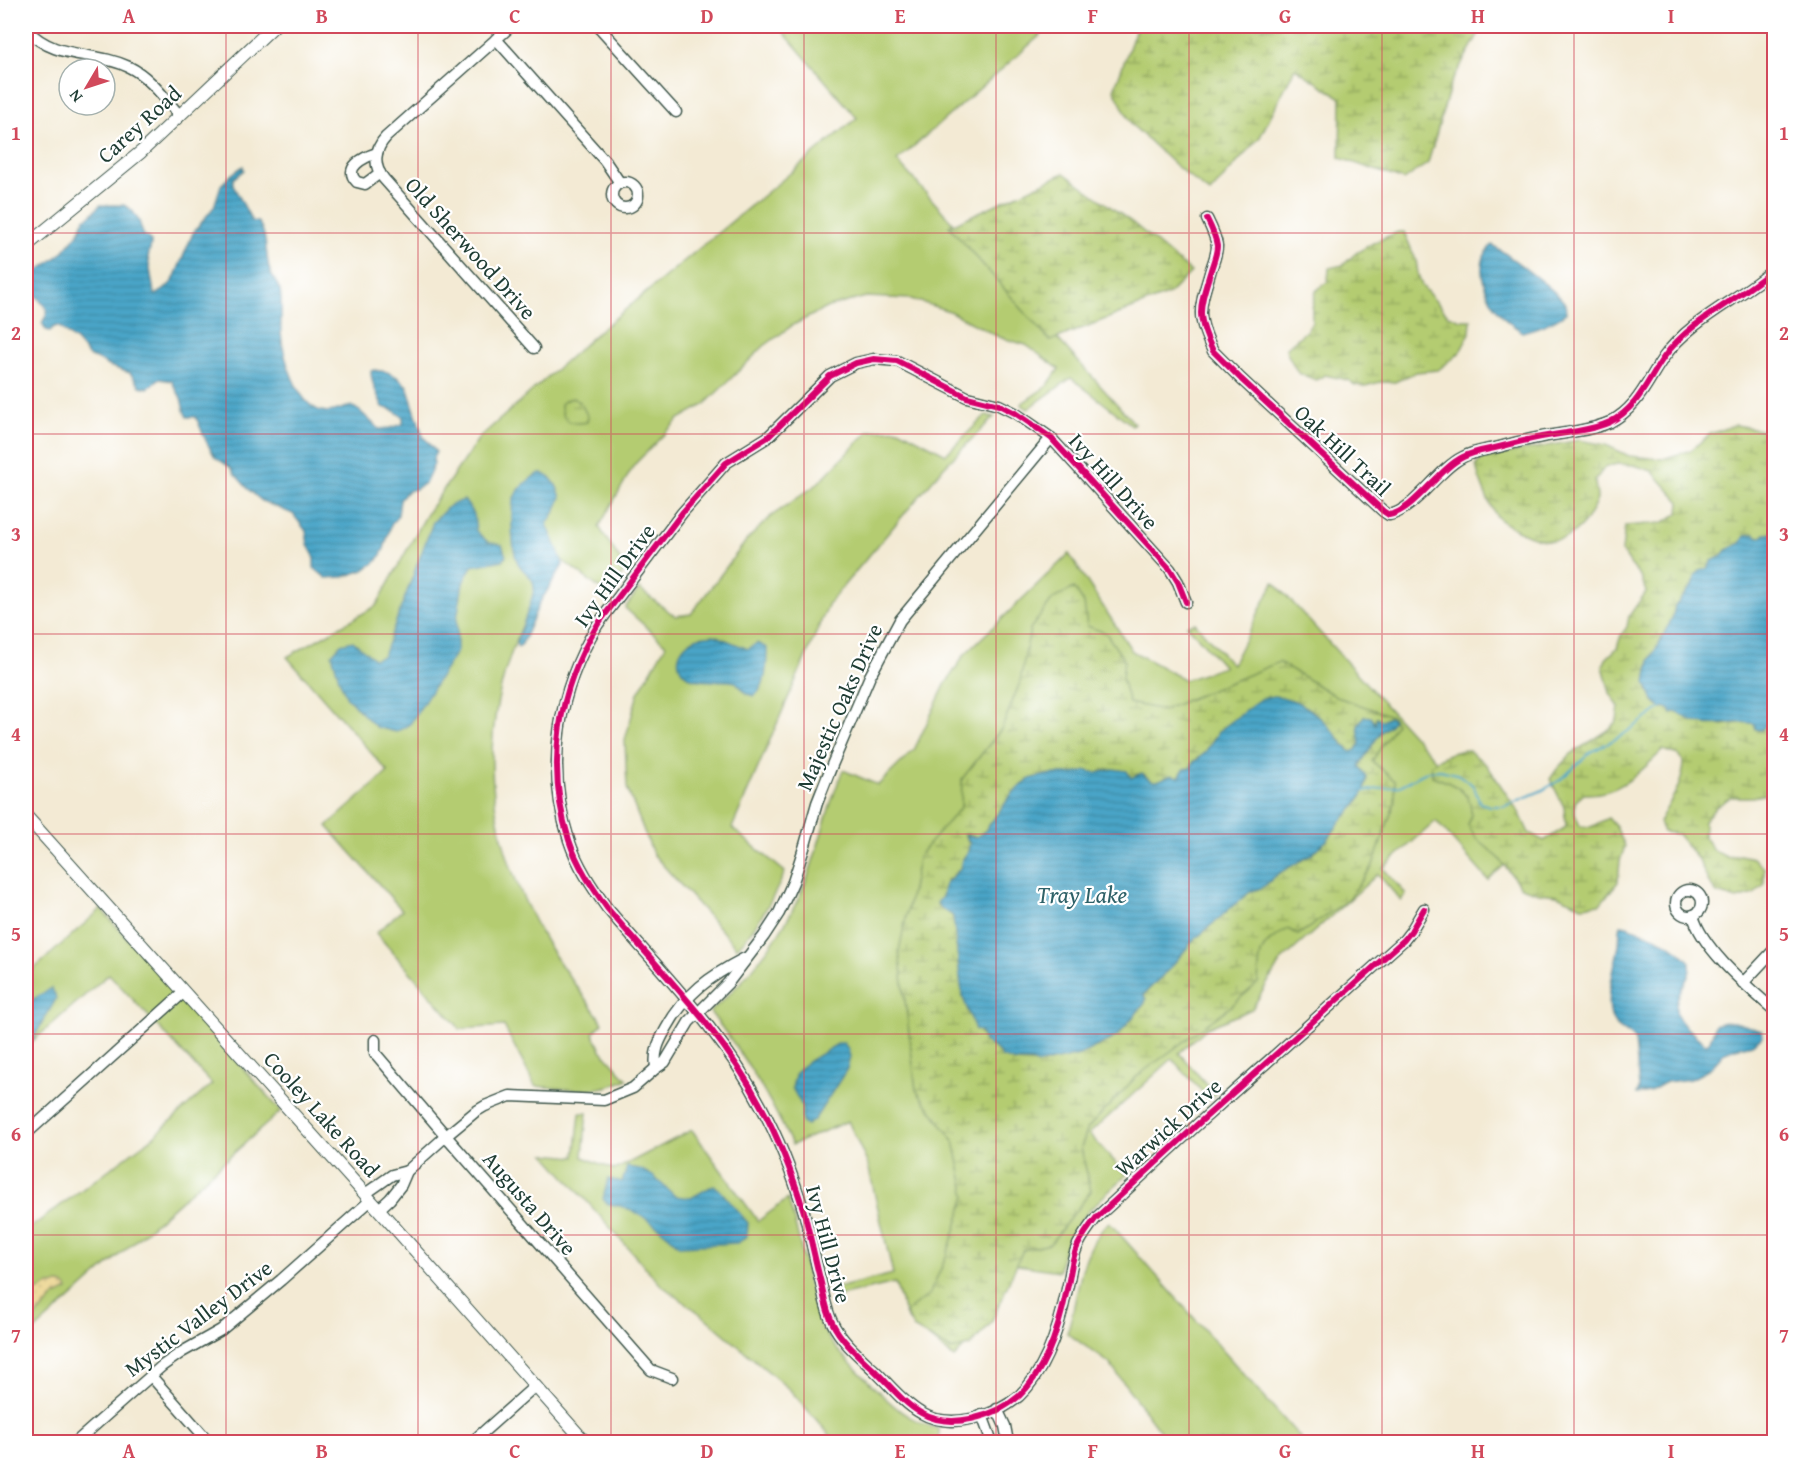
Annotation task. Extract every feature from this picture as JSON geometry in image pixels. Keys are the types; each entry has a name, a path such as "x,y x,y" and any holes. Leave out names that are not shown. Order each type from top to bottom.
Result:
{"street":[{"name":"Carey Road","path":"26,246 127,165 274,26"},
{"name":"Old Sherwood Drive","path":"511,26 386,137 377,153 376,164 380,173 534,348"},
{"path":"598,26 676,112"},
{"path":"26,29 40,42 52,48 118,63 133,69 147,79 180,116"},
{"path":"496,39 605,161 620,183"},
{"name":"Old Sherwood Drive","path":"377,153 364,156 353,167 352,176 355,181 365,184 380,173"},
{"name":"Oak Hill Trail","path":"1207,219 1217,244 1201,303 1201,316 1203,330 1213,351 1389,515 1401,511 1449,465 1463,457 1521,441 1587,430 1622,415 1634,404 1663,358 1685,333 1774,269"},
{"name":"Ivy Hill Drive","path":"997,1409 964,1421 932,1418 922,1414 893,1389 837,1332 827,1308 804,1212 774,1132 744,1074 719,1038 624,928 593,888 570,841 563,817 557,764 561,714 576,664 598,624 682,513 726,463 768,437 830,376 856,363 874,359 897,362 967,397 999,405 1015,413 1051,438 1170,569 1186,602"},
{"name":"Majestic Oaks Drive","path":"372,1201 390,1199 401,1185 407,1172 446,1136 475,1112 498,1100 510,1096 525,1096 604,1100 633,1088 665,1062 697,1012 728,983 764,936 778,913 793,882 817,803 832,765 870,676 900,620 1051,438"},
{"name":"Cooley Lake Road","path":"26,816 372,1201 585,1443"},
{"name":"Warwick Drive","path":"997,1409 1009,1403 1028,1387 1048,1352 1060,1317 1077,1246 1096,1218 1404,940 1412,931 1424,909"},
{"path":"1693,915 1707,943 1743,983 1774,1010"},
{"path":"1743,983 1774,950"},
{"name":"Majestic Oaks Drive","path":"656,1068 654,1055 663,1034 673,1015 686,998 711,978 747,957"},
{"path":"26,1134 184,992"},
{"name":"Augusta Drive","path":"375,1040 375,1053 651,1370 672,1378"},
{"name":"Majestic Oaks Drive","path":"372,1201 392,1175 407,1172"},
{"name":"Mystic Valley Drive","path":"76,1443 151,1376 182,1352 221,1330 372,1201"},
{"path":"151,1376 209,1443"},
{"path":"472,1443 535,1386"},
{"path":"997,1409 1005,1426 1008,1443"},
{"path":"982,1415 992,1443"}],"green space":[{"path":"794,26 1051,26 897,161 1134,423 1132,425 1071,378 1028,409 1021,404 1047,386 1059,369 1026,345 999,337 949,311 911,299 866,297 828,307 793,325 764,346 704,405 679,419 634,465 599,527 626,569 607,594 562,560 536,600 519,632 502,682 495,720 492,758 494,795 511,868 526,904 545,940 603,1023 593,1033 601,1050 627,1079 593,1089 535,1086 504,1026 460,1029 376,933 402,910 327,826 388,772 287,657 376,606 428,512 479,438 597,333 857,118 784,33"},
{"path":"1137,26 1483,26 1451,83 1428,163 1404,180 1340,158 1341,98 1295,68 1260,137 1210,193 1175,165 1132,125 1114,90"},
{"path":"1064,173 1133,223 1191,272 1169,294 1050,341 949,226"},
{"path":"1398,232 1404,232 1416,260 1422,286 1448,315 1461,320 1471,320 1470,333 1460,352 1438,370 1416,372 1395,382 1380,382 1365,386 1325,375 1316,380 1298,373 1286,348 1307,330 1312,322 1316,291 1328,281 1329,268 1343,265 1356,253"},
{"path":"573,398 580,402 588,417 587,422 568,421 563,415 561,404"},
{"path":"986,415 994,417 944,467 829,603 732,828 785,872 764,913 737,948 653,854 627,788 625,740 638,693 666,645 625,608 639,589 675,616 691,614 746,541 770,517 816,485 869,431 899,429 946,454"},
{"path":"1735,425 1774,432 1774,533 1765,534 1762,537 1746,535 1741,543 1726,550 1722,556 1712,561 1708,568 1700,571 1692,586 1675,606 1672,619 1650,660 1647,678 1648,690 1654,701 1663,709 1664,707 1670,709 1671,713 1678,712 1695,722 1722,725 1748,722 1754,724 1758,730 1767,724 1774,724 1774,793 1752,797 1731,797 1716,807 1704,821 1704,837 1713,850 1726,857 1740,855 1753,858 1764,868 1764,885 1754,894 1737,899 1717,893 1709,883 1699,861 1678,834 1663,832 1659,822 1681,779 1684,762 1678,755 1663,750 1637,774 1618,787 1596,794 1584,794 1575,802 1575,814 1580,826 1591,827 1608,818 1616,827 1625,846 1620,861 1618,882 1600,904 1582,906 1557,895 1539,893 1521,887 1499,858 1476,838 1468,825 1471,812 1467,797 1457,787 1432,776 1431,765 1448,754 1468,750 1487,765 1520,814 1529,833 1544,841 1566,827 1564,807 1550,779 1571,754 1610,729 1617,720 1619,707 1610,693 1603,666 1606,659 1617,648 1621,635 1627,627 1629,616 1646,592 1641,577 1622,551 1625,526 1662,523 1679,513 1680,502 1652,471 1634,465 1617,464 1605,467 1595,480 1597,499 1587,519 1579,528 1564,538 1539,539 1499,519 1485,493 1476,465 1483,458 1579,440 1606,445 1629,456 1663,459 1691,450 1710,434"},
{"path":"1069,554 1132,651 1185,680 1224,667 1187,625 1195,623 1232,665 1274,582 1519,852 1488,880 1436,821 1383,868 1406,894 1401,901 1378,874 1280,962 1252,1009 1207,1028 1179,1053 1216,1095 1210,1100 1172,1059 1089,1134 1127,1175 1083,1217 1067,1242 1059,1271 1003,1263 984,1326 954,1358 907,1319 895,1283 835,1297 833,1289 893,1274 868,1165 848,1121 792,1145 755,1076 734,1043 710,1012 753,968 778,934 799,898 843,770 878,785 914,750 945,685 964,655"},
{"path":"1074,588 1084,603 1087,626 1106,633 1124,660 1122,678 1129,703 1163,710 1279,662 1337,697 1392,716 1396,724 1372,761 1395,781 1395,802 1373,865 1348,900 1298,935 1288,929 1271,940 1260,956 1258,983 1230,1007 1136,1077 1088,1128 1081,1148 1091,1191 1050,1244 1023,1250 991,1323 970,1346 951,1350 913,1328 906,1312 929,1295 947,1255 966,1196 954,1141 916,1090 899,951 919,855 961,807 962,779 1002,728 1020,682 1030,629 1053,599","holes":["1297,702 1311,710 1351,752 1359,744 1358,724 1372,718 1375,724 1376,717 1382,721 1387,720 1390,725 1380,733 1359,766 1366,775 1364,792 1328,839 1311,855 1279,873 1263,887 1250,892 1192,942 1144,994 1145,1003 1116,1037 1079,1055 1043,1064 1016,1062 1000,1055 984,1041 964,1000 954,920 951,913 937,904 947,881 960,869 962,860 968,852 970,843 966,834 977,837 985,831 1012,794 1051,774 1073,774 1087,771 1098,773 1108,769 1128,773 1131,778 1144,774 1154,781 1160,781 1165,777 1179,777 1184,769 1191,768 1193,762 1205,753 1214,737"]},
{"path":"101,909 281,1111 26,1338 26,1231 153,1137 212,1084 109,974 26,1047 26,976"},
{"path":"580,1113 587,1113 583,1157 615,1170 692,1130 758,1221 788,1199 813,1304 825,1333 843,1356 894,1406 909,1417 939,1429 939,1442 836,1442 790,1390 702,1315 661,1285 545,1154 575,1157"},
{"path":"1109,1222 1304,1442 1168,1442 1109,1363 1067,1333 1085,1261 1099,1234"}],"sand":[{"path":"48,1285 66,1286 68,1290 54,1297 36,1316 30,1318 26,1315 26,1294 39,1291"}],"water":[{"path":"243,166 244,170 233,179 233,185 252,221 258,222 261,227 265,239 268,265 280,291 281,333 288,366 304,399 312,407 325,412 352,406 379,429 391,428 403,424 403,417 383,407 371,374 374,370 387,372 407,386 423,436 436,452 433,458 434,464 426,482 416,489 407,491 400,500 398,515 391,525 378,560 364,570 343,577 326,578 314,568 314,556 308,545 306,531 293,514 262,501 250,491 231,468 215,457 196,417 187,417 172,381 159,379 148,388 140,386 130,373 90,357 58,326 50,331 46,330 42,323 47,309 27,283 29,278 62,253 80,231 84,219 100,205 124,205 132,210 143,234 151,241 148,257 156,295 173,281 193,233 214,207 221,185"},
{"path":"1492,245 1554,292 1565,304 1566,313 1545,325 1522,332 1505,319 1487,292 1482,272 1486,253"},
{"path":"540,473 551,479 561,497 547,524 563,565 540,602 522,644 518,647 516,643 530,605 534,586 532,579 516,558 512,531 513,504 516,494 522,487"},
{"path":"464,500 474,514 476,531 488,542 502,545 506,556 503,560 472,566 463,583 457,618 457,651 410,724 396,732 376,727 347,698 332,654 341,644 353,641 374,659 383,656 433,522 450,505"},
{"path":"1774,533 1774,724 1767,724 1761,730 1749,723 1705,724 1692,721 1678,713 1673,712 1672,714 1670,709 1664,707 1662,709 1652,698 1646,682 1650,660 1672,619 1675,606 1692,586 1700,571 1708,568 1712,561 1722,556 1726,550 1741,543 1746,535 1755,534 1762,537 1765,534"},
{"path":"714,635 748,649 757,643 767,648 764,681 754,696 747,694 736,682 694,679 682,670 678,659 684,647 696,638"},
{"name":"Tray Lake","path":"1274,696 1299,703 1313,712 1326,723 1351,752 1356,750 1360,744 1358,725 1364,716 1371,717 1375,724 1377,717 1382,721 1389,717 1393,720 1380,733 1359,766 1367,779 1364,792 1355,806 1328,839 1311,855 1279,873 1263,887 1250,892 1192,942 1144,994 1145,1003 1116,1037 1079,1055 1038,1064 1016,1062 1001,1057 998,1051 984,1041 980,1031 975,1030 961,986 953,916 937,903 942,897 945,884 960,869 962,860 968,852 970,843 965,835 976,837 985,831 1012,794 1030,779 1051,774 1073,774 1087,771 1098,773 1113,769 1127,771 1131,778 1142,773 1153,781 1172,775 1179,777 1184,769 1191,768 1193,763 1205,753 1219,731 1261,699"},
{"path":"1621,925 1665,942 1690,962 1689,974 1679,995 1676,1011 1683,1024 1704,1043 1707,1044 1710,1041 1715,1025 1729,1022 1762,1031 1763,1036 1752,1044 1725,1052 1710,1069 1691,1079 1666,1082 1649,1092 1637,1094 1639,1089 1635,1040 1614,1023 1609,1001"},
{"path":"51,988 56,999 29,1046 26,1046 26,1004"},
{"path":"839,1043 844,1043 848,1049 850,1057 847,1069 815,1119 807,1125 802,1122 802,1106 792,1088 795,1075 809,1061"},
{"path":"627,1167 640,1169 653,1176 675,1196 691,1198 714,1185 748,1223 747,1236 738,1243 680,1246 647,1219 618,1205 608,1204 603,1199 608,1179 622,1182"}],"waterway":[{"path":"1364,791 1400,786 1428,771 1440,770 1457,774 1469,782 1474,787 1480,803 1505,806 1560,780 1591,752 1621,736 1661,708"}],"cycle path":[{"path":"1207,219 1216,239 1217,249 1203,295 1201,312 1204,329 1213,351 1389,515 1408,506 1444,471 1468,455 1532,439 1593,428 1620,416 1635,402 1675,343 1702,320 1774,269"},
{"path":"1186,602 1170,569 1051,438 1015,413 999,405 967,397 897,361 874,359 856,363 830,376 768,437 726,463 682,513 598,624 584,649 565,702 557,756 562,812 572,849 585,876 607,908 709,1027 728,1052 761,1106 780,1145 795,1185 804,1212 827,1308 840,1336 902,1399 914,1409 933,1418 958,1421 972,1419 998,1410 1019,1396 1029,1386 1044,1360 1060,1317 1076,1250 1096,1218 1404,940 1424,909"}]}
